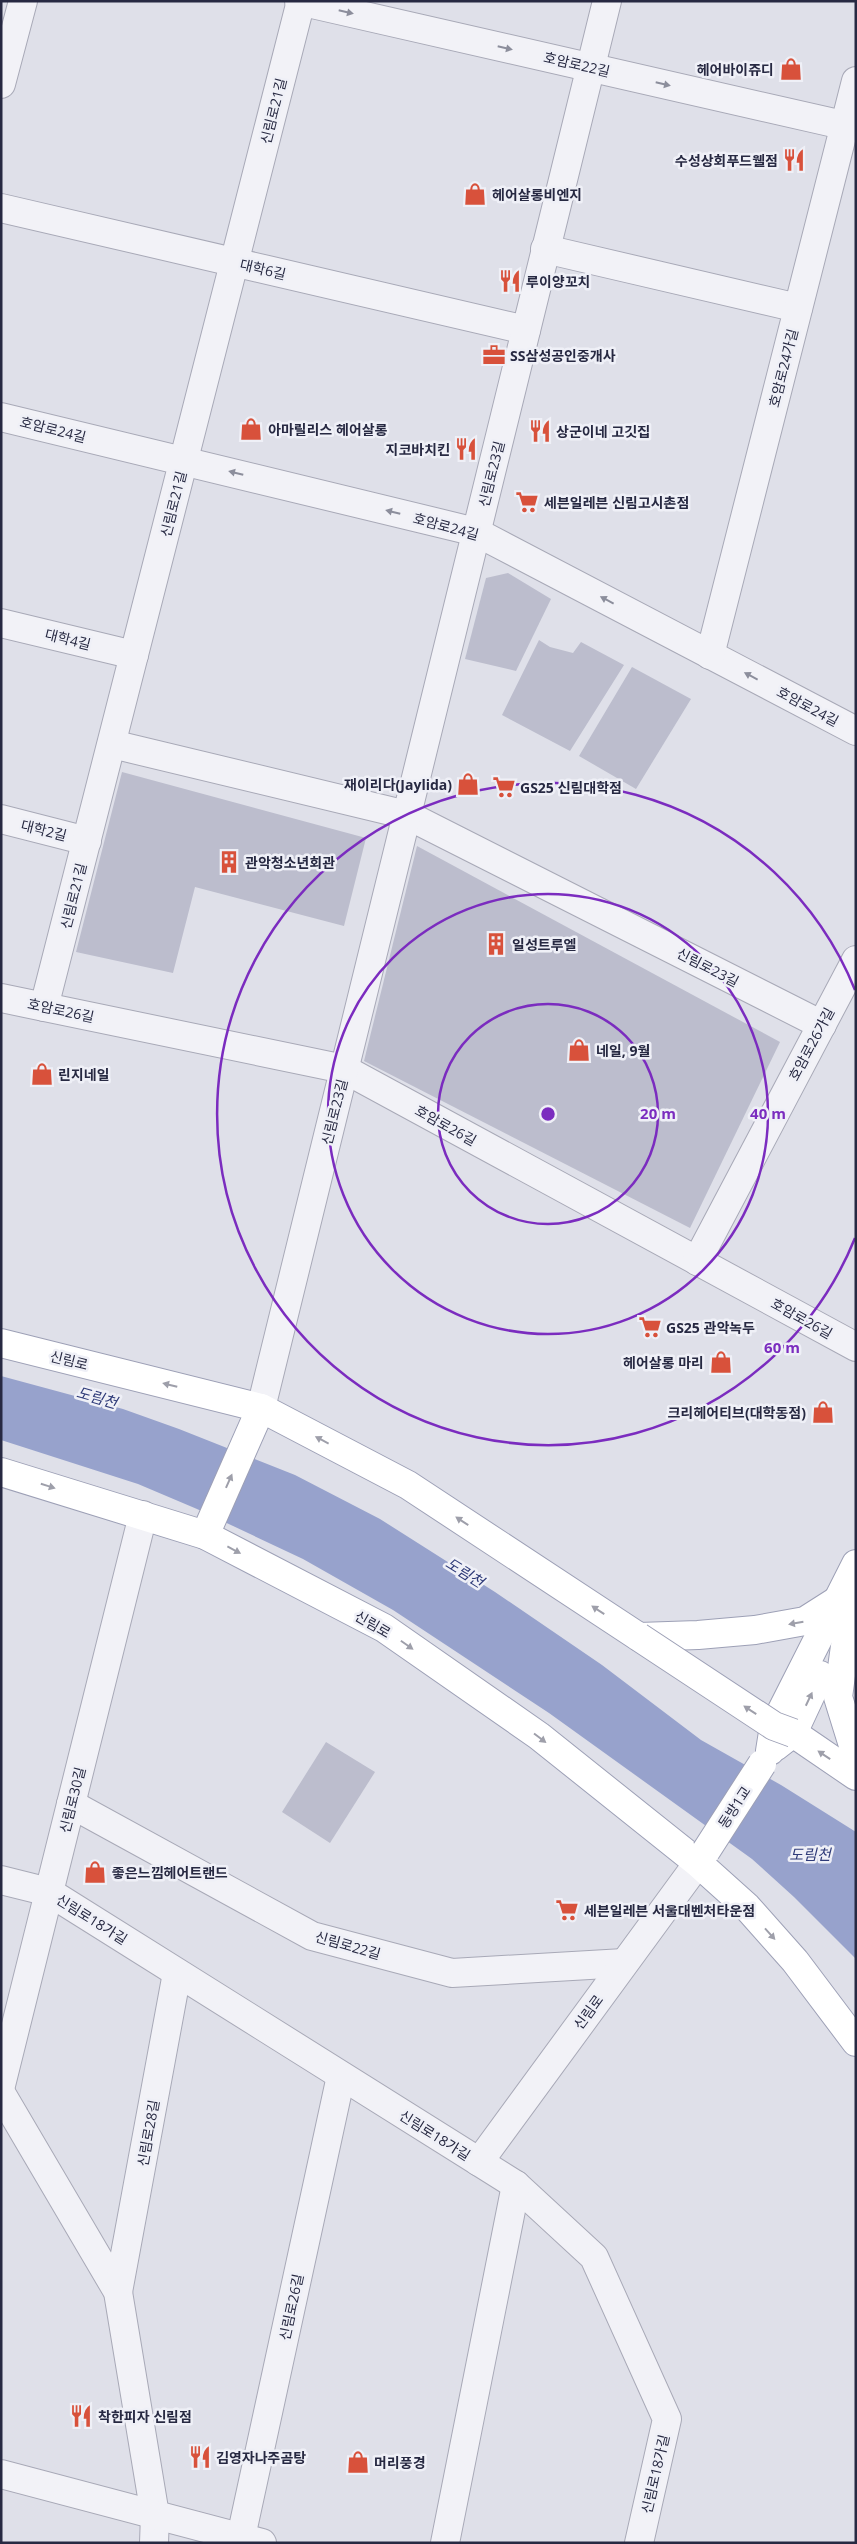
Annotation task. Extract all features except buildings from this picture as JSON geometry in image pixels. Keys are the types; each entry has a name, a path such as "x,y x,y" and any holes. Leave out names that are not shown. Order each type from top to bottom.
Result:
{"main road":[{"name":"신림로","path":"1,1343 261,1408 408,1485 639,1637 775,1744"},
{"path":"208,1528 261,1408"},
{"name":"신림로","path":"1,1472 143,1515 208,1528 384,1628 539,1736 702,1857 795,1961 856,2042"},
{"name":"동방1교","path":"702,1857 775,1744 848,1603 856,1564"},
{"path":"639,1637 698,1635 755,1630 805,1622 848,1603 838,1697 856,1755"},
{"path":"775,1744 856,1776"}],"street":[{"path":"1,84 23,1"},
{"name":"호암로22길","path":"300,1 850,127"},
{"name":"신림로21길","path":"44,1007 300,1"},
{"name":"신림로23길","path":"261,1408 607,1"},
{"name":"호암로24가길","path":"710,655 798,308 850,127 856,81"},
{"name":"대학6길","path":"1,208 526,330"},
{"path":"546,249 798,308"},
{"name":"호암로24길","path":"1,417 476,532 856,731"},
{"name":"대학4길","path":"1,623 134,655"},
{"path":"112,744 407,816"},
{"name":"신림로23길","path":"407,816 822,1025"},
{"name":"대학2길","path":"1,819 87,841"},
{"name":"호암로26가길","path":"697,1261 856,960"},
{"name":"호암로26길","path":"1,998 344,1069 856,1348"},
{"name":"신림로30길","path":"3,2065 49,1892 143,1515"},
{"name":"신림로22길","path":"71,1804 312,1936 452,1973 624,1963"},
{"name":"신림로","path":"479,2162 702,1857"},
{"name":"신림로18가길","path":"1,1880 49,1892 516,2185 594,2257 667,2419 639,2543"},
{"name":"신림로28길","path":"154,2543 155,2515 118,2292 177,1973"},
{"name":"신림로26길","path":"1,2474 252,2540 341,2076"},
{"name":"신림로28길","path":"1,2093 118,2292"},
{"path":"445,2543 516,2185"}],"water":[{"name":"도림천","path":"1,1376 123,1409 179,1429 295,1475 380,1519 495,1592 602,1665 701,1740 781,1785 856,1832 856,1959 794,1897 752,1859 549,1713 393,1610 303,1559 197,1509 138,1484 1,1440"}],"place":[{"name":"헤어바이쥬디","path":"791,69"},
{"name":"수성상회푸드웰점","path":"794,160"},
{"name":"헤어살롱비엔지","path":"475,194"},
{"name":"루이양꼬치","path":"510,281"},
{"name":"SS삼성공인중개사","path":"494,355"},
{"name":"아마릴리스 헤어살롱","path":"251,429"},
{"name":"상군이네 고깃집","path":"540,431"},
{"name":"지코바치킨","path":"466,449"},
{"name":"세븐일레븐 신림고시촌점","path":"527,502"},
{"name":"재이리다(Jaylida)","path":"468,784"},
{"name":"GS25 신림대학점","path":"504,787"},
{"name":"관악청소년회관","path":"229,862"},
{"name":"일성트루엘","path":"496,944"},
{"name":"네일, 9월","path":"579,1050"},
{"name":"린지네일","path":"42,1074"},
{"name":"GS25 관악녹두","path":"650,1327"},
{"name":"헤어살롱 마리","path":"721,1362"},
{"name":"크리헤어티브(대학동점)","path":"823,1412"},
{"name":"좋은느낌헤어트랜드","path":"95,1872"},
{"name":"세븐일레븐 서울대벤처타운점","path":"567,1910"},
{"name":"착한피자 신림점","path":"81,2416"},
{"name":"김영자나주곰탕","path":"200,2457"},
{"name":"머리풍경","path":"358,2462"}]}
